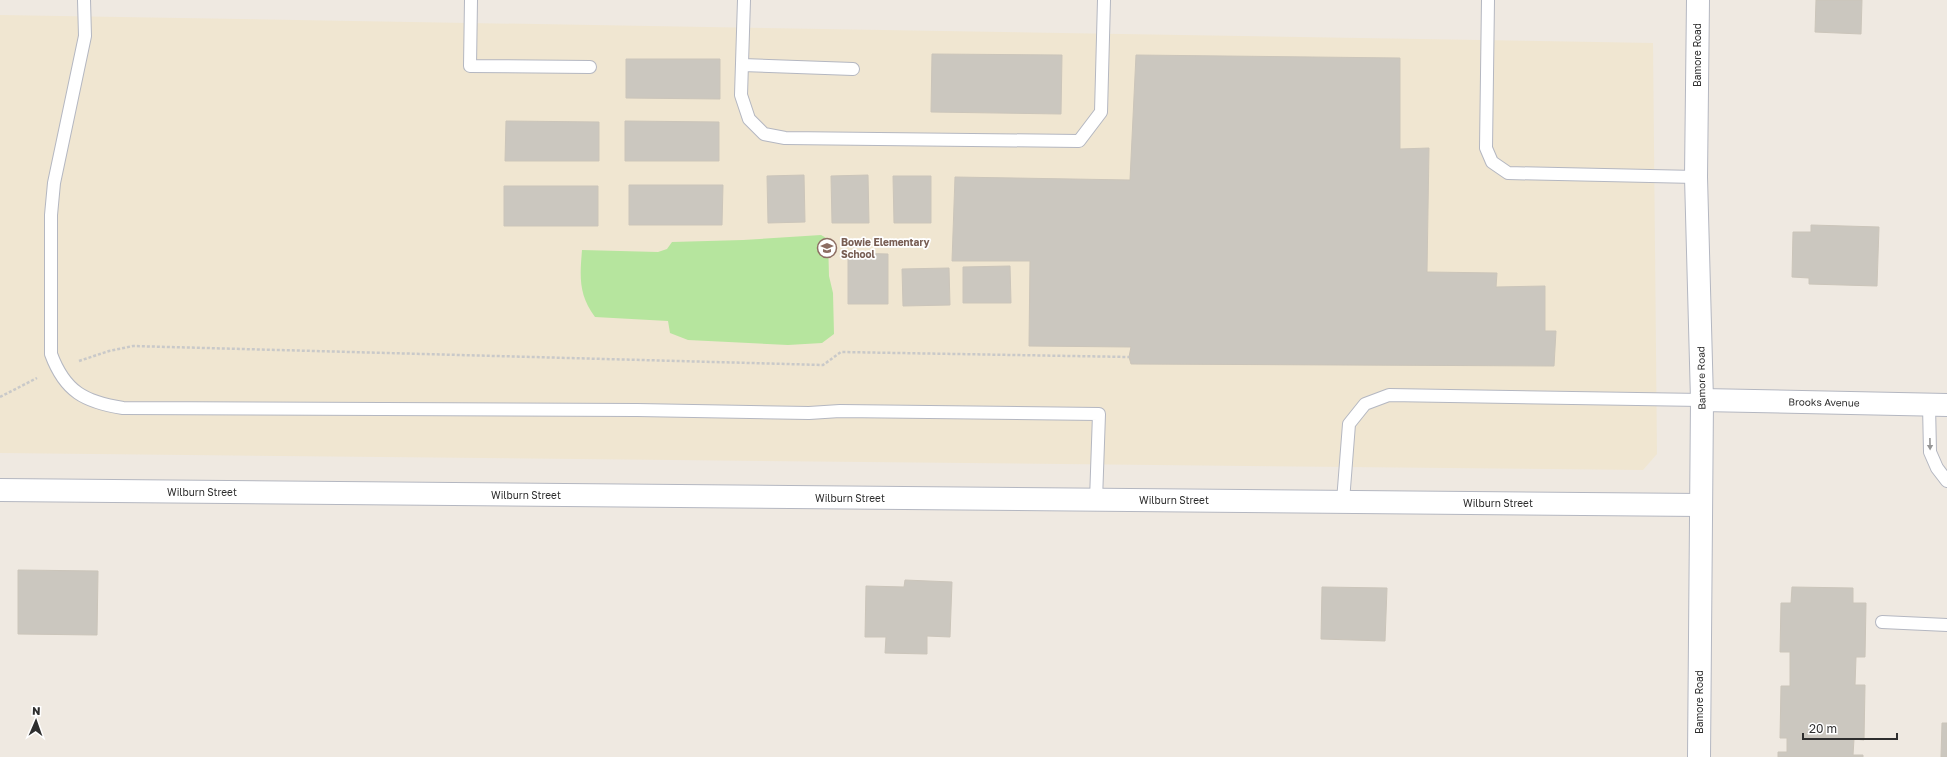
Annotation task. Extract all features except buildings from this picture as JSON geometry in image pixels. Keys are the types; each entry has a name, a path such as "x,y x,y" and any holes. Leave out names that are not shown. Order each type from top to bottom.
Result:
{"street":[{"name":"Bamore Road","path":"1698,0 1696,177 1702,400 1699,757"},
{"name":"Brooks Avenue","path":"1702,400 1938,405"},
{"name":"Wilburn Street","path":"0,490 1701,504"}],"lane":[{"path":"84,0 85,36 54,183 51,216 51,354 56,369 71,390 99,404 123,408 629,410 809,413 840,411 1099,414 1096,500"},
{"path":"471,0 470,66 590,67"},
{"path":"744,0 741,95 749,119 764,134 785,138 1079,141 1101,112 1104,0"},
{"path":"1488,0 1486,148 1492,162 1508,173 1696,177"},
{"path":"742,65 853,69"},
{"path":"1343,502 1349,424 1365,404 1389,395 1702,400"},
{"path":"1938,405 1930,452 1937,468 1947,481"},
{"path":"1882,622 1947,625"}],"path":[{"path":"0,397 56,369 109,350 133,346 823,365 841,352 1129,357"}],"shaded area":[{"name":"Bowie Elementary School","path":"0,15 1653,43 1657,454 1643,470 0,453"}],"green space":[{"path":"821,235 828,239 829,276 833,293 834,334 822,343 788,345 688,340 670,333 668,321 595,317 589,309 581,285 582,250 658,252 667,249 672,242 743,240"}],"place":[{"name":"Bowie Elementary School","path":"827,248"}]}
